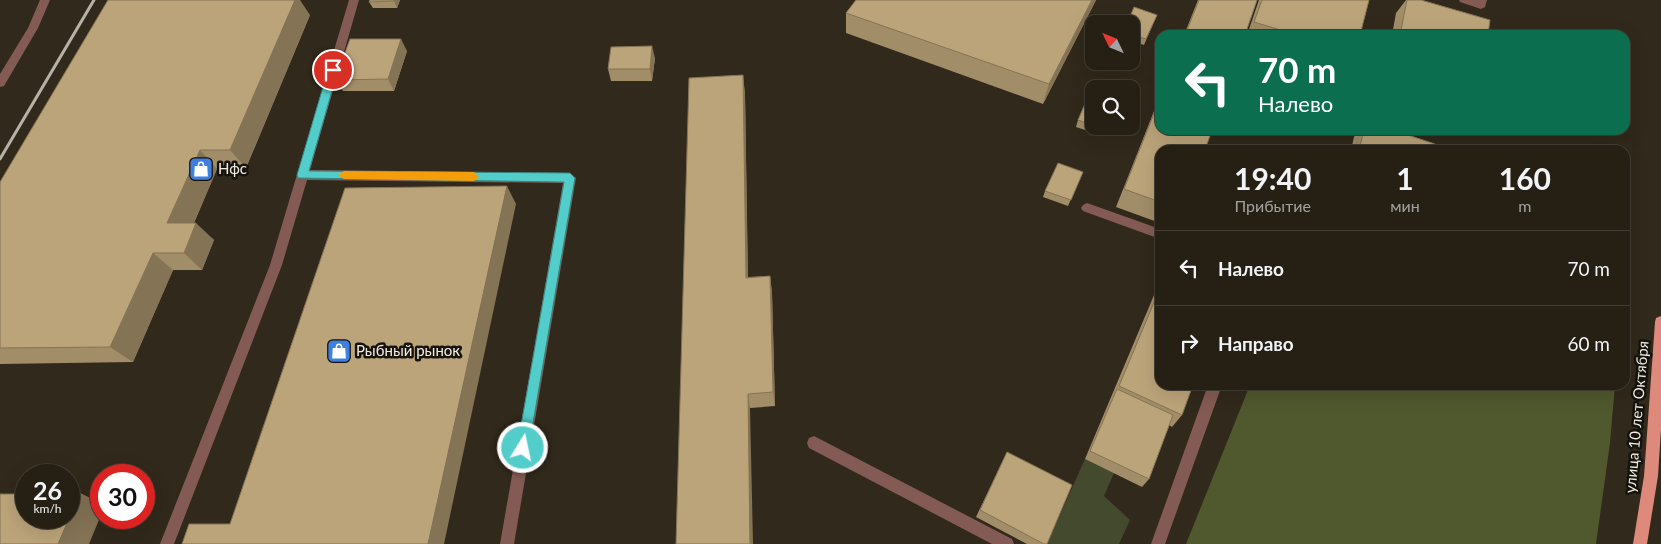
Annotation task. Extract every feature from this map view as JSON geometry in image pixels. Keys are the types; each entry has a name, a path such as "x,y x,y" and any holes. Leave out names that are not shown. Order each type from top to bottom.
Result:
{"main road":[{"name":"улица 10 лет Октября","path":"1640,544 1651,476 1661,322"}],"street":[{"path":"0,83 33,28 45,0"},
{"path":"167,544 276,265 354,0"},
{"path":"1464,0 1481,5 1482,0"},
{"path":"302,175 570,178 507,544"},
{"path":"1088,208 1155,232"},
{"path":"1158,544 1213,390"},
{"path":"814,443 1007,544"}],"green space":[{"path":"1248,390 1615,390 1610,443 1596,544 1186,544"},
{"path":"1085,459 1114,473 1104,496 1130,520 1119,544 1047,544"}],"building":[{"path":"108,0 295,0 230,150 200,150 167,223 196,223 184,253 153,253 110,347 0,348 0,182"},
{"path":"370,0 394,0 394,1 369,2"},
{"path":"856,0 1092,0 1049,84 846,13"},
{"path":"1199,0 1257,0 1247,30 1187,30"},
{"path":"1262,0 1369,0 1361,30 1280,30 1254,22"},
{"path":"1407,0 1421,0 1490,20 1489,30 1401,30"},
{"path":"1134,7 1157,15 1146,39 1140,37 1140,15 1131,15"},
{"path":"350,39 401,39 388,79 335,80"},
{"path":"652,46 650,69 608,69 611,47"},
{"path":"743,75 746,278 770,276 773,392 748,394 750,544 676,544 689,78"},
{"path":"1085,104 1085,123 1078,120"},
{"path":"1155,111 1155,135 1210,135 1207,145 1155,145 1155,200 1124,189"},
{"path":"1363,135 1408,135 1435,144 1435,145 1360,145"},
{"path":"1058,163 1083,172 1071,200 1045,191"},
{"path":"507,186 428,544 182,544 189,524 230,524 345,188"},
{"path":"1155,300 1155,390 1191,390 1182,415 1119,386"},
{"path":"1117,389 1173,415 1149,479 1090,451"},
{"path":"1007,452 1072,485 1047,544 980,510"},
{"path":"0,494 15,494 15,529 64,529 58,544 0,544"}],"railway":[{"path":"0,159 94,0"}],"slow traffic":[{"path":"344,175 474,177"}],"place":[{"name":"Нфс","path":"201,169"},
{"name":"Рыбный рынок","path":"339,351"}],"route":[{"path":"333,70 302,175 570,178 523,448"}]}
